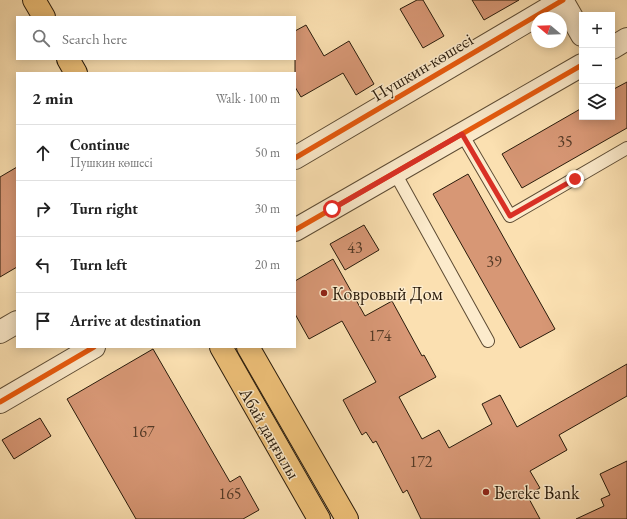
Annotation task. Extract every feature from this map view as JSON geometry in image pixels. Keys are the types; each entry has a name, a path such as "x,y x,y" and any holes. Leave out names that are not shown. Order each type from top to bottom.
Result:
{"main road":[{"path":"34,0 43,16"},
{"path":"69,60 75,72"},
{"name":"Абай даңғылы","path":"222,348 319,519"},
{"name":"Абай даңғылы","path":"249,348 347,519"}],"street":[{"path":"563,0 579,29"},
{"name":"Пушкин көшесі","path":"296,157 563,0"},
{"path":"615,46 627,39"},
{"path":"296,229 579,67"},
{"path":"0,332 16,323"},
{"path":"0,402 92,348"}],"lane":[{"path":"462,134 510,216 627,148"},
{"path":"395,173 488,341"}],"building":[{"path":"417,0 423,0 444,36 423,48 400,9"},
{"path":"472,0 519,0 484,20"},
{"path":"306,25 324,56 349,41 374,84 356,95 343,73 301,97 296,89 296,30"},
{"path":"627,82 627,128 522,188 502,154 579,110 579,120 615,120 615,88"},
{"path":"16,168 16,268 0,277 0,177"},
{"path":"468,174 555,329 520,348 433,194"},
{"path":"364,225 379,250 345,270 330,244"},
{"path":"333,259 365,316 392,301 422,356 424,355 436,377 399,397 422,439 439,430 449,448 492,424 482,404 500,395 517,427 627,364 627,396 559,435 567,450 530,471 540,488 527,495 540,519 421,519 407,490 403,493 376,441 373,443 366,432 362,435 343,400 376,382 342,321 309,339 296,316 296,280"},
{"path":"153,349 230,482 240,476 259,510 243,519 136,519 67,399"},
{"path":"40,418 51,436 14,459 2,440"},
{"path":"627,461 627,519 576,519 604,506 601,499 610,495 600,474"}],"cycle path":[{"path":"296,157 563,0"},
{"path":"296,229 579,67"},
{"path":"0,402 92,348"}],"place":[{"name":"Ковровый Дом","path":"324,293"},
{"name":"Bereke Bank","path":"486,492"}],"route":[{"path":"332,209 462,134 510,216 575,179"}]}
